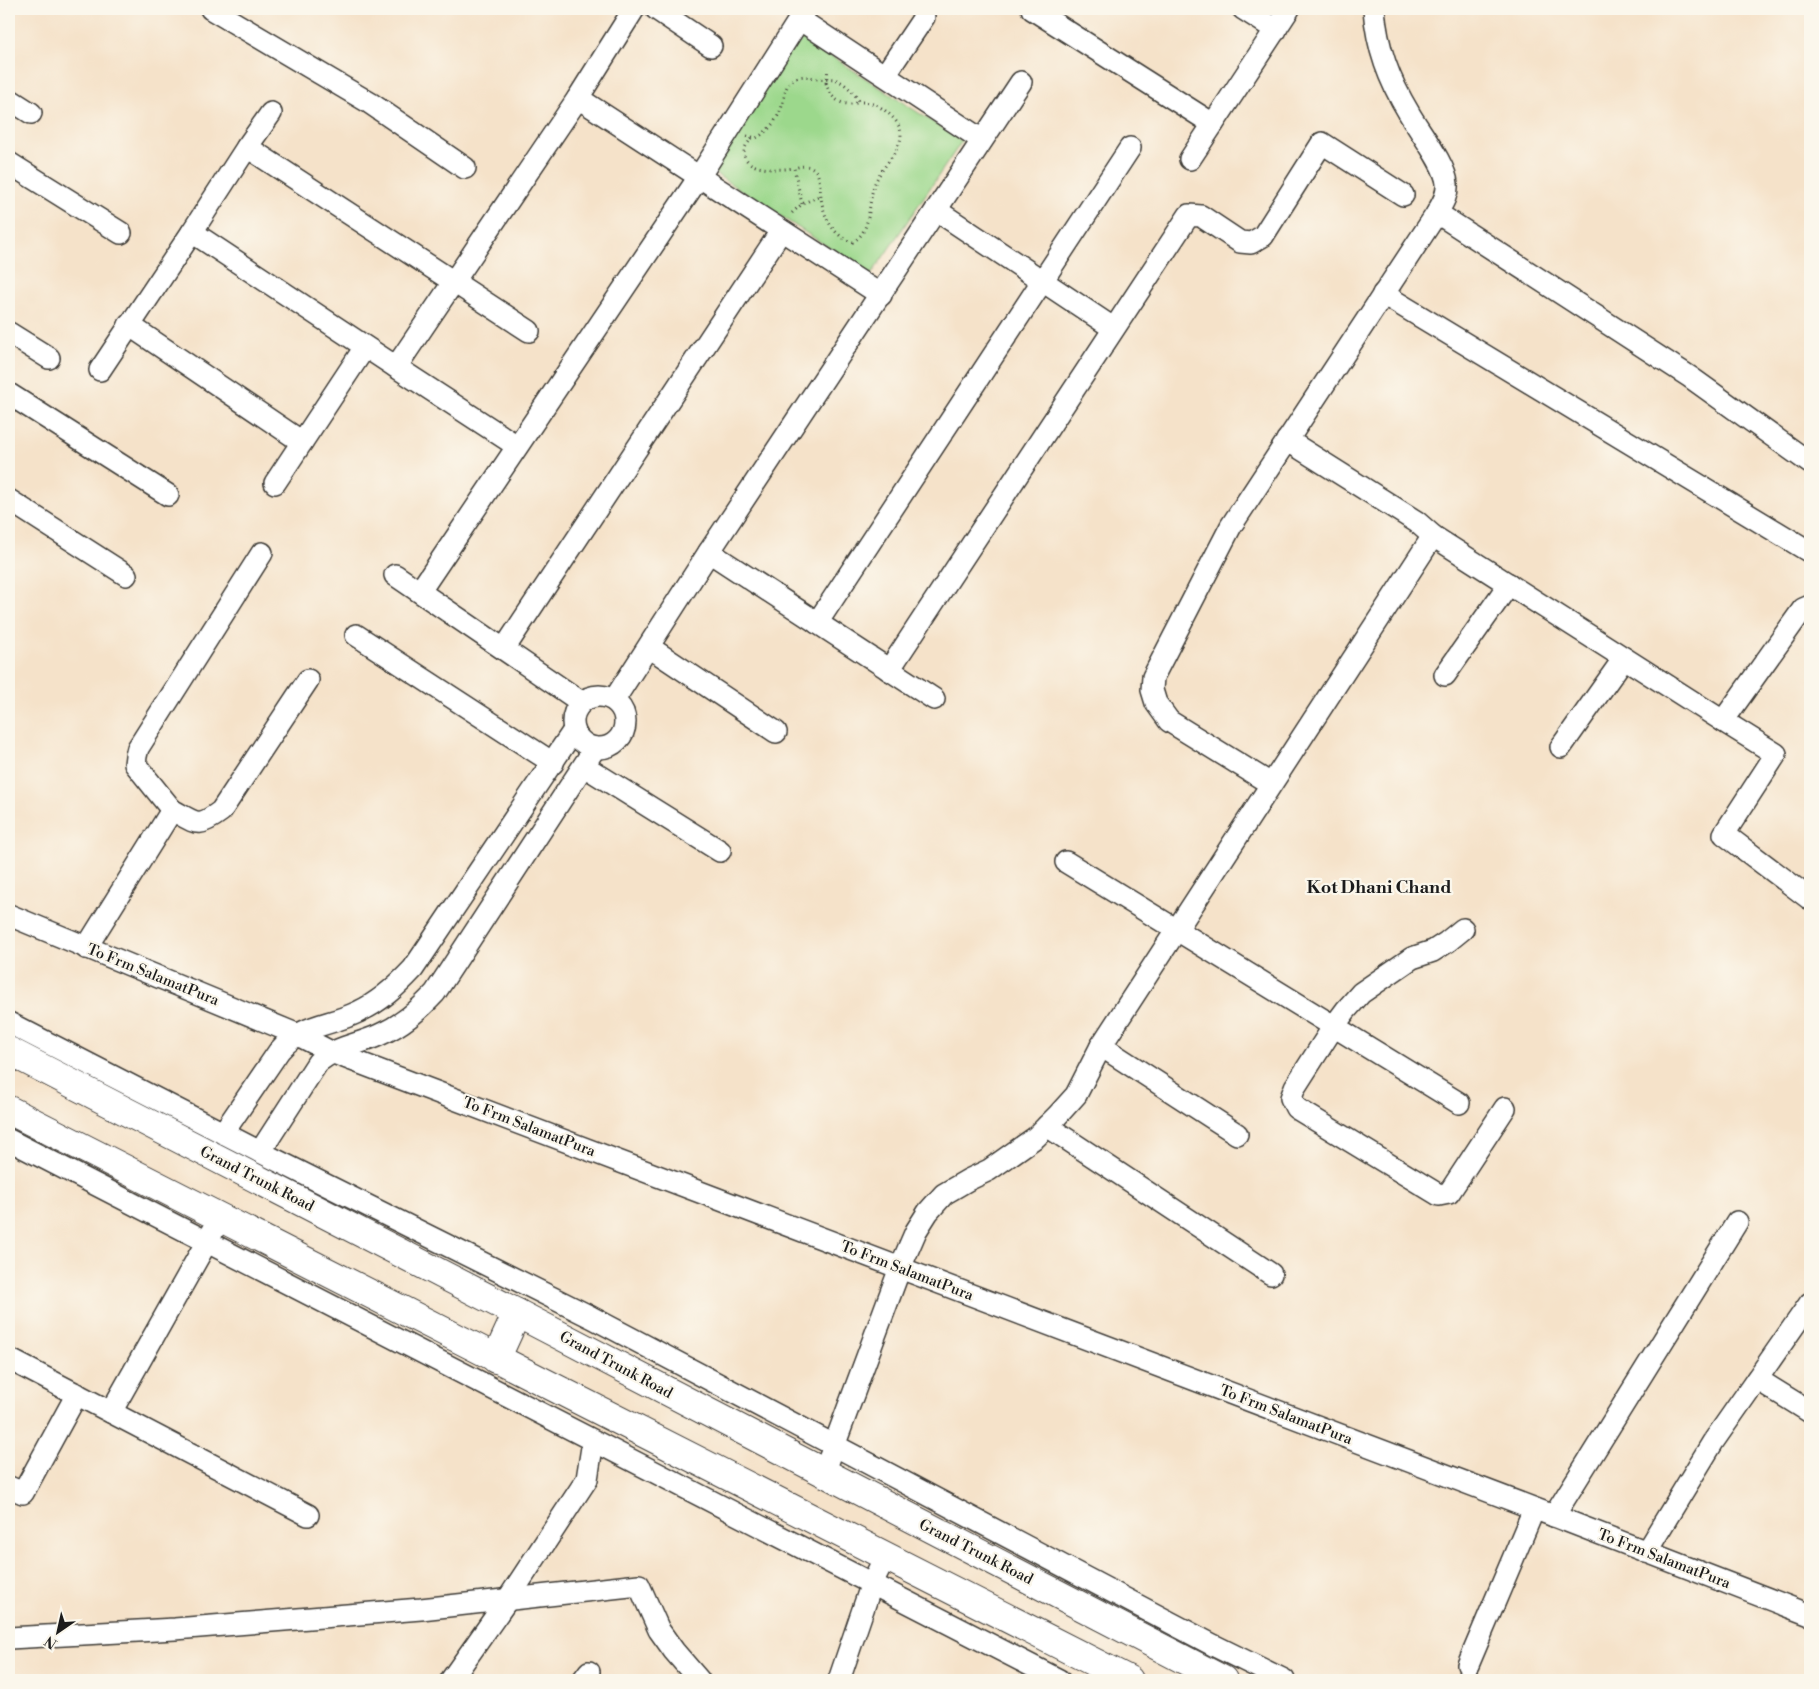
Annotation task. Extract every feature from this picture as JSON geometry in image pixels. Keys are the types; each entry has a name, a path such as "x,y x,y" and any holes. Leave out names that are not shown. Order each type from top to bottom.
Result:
{"highway":[{"name":"Grand Trunk Road","path":"9,1051 1212,1675"},
{"path":"9,1110 1129,1680"},
{"path":"496,1358 517,1313"}],"street":[{"path":"211,9 370,103 464,168"},
{"path":"396,368 578,98 634,9"},
{"path":"656,9 711,46"},
{"path":"1032,9 1214,124"},
{"path":"1243,9 1276,30"},
{"path":"1190,159 1290,9"},
{"path":"1270,784 1168,721 1156,703 1152,690 1153,676 1231,526 1437,213 1446,196 1447,184 1442,168 1408,112 1389,76 1376,32 1374,9"},
{"path":"420,591 699,177 803,14 886,75 982,140"},
{"path":"886,75 924,17"},
{"path":"614,700 709,552 1022,82"},
{"path":"578,98 881,295"},
{"path":"9,99 31,113"},
{"path":"100,370 271,113"},
{"path":"889,670 1189,215 1202,216 1240,242 1252,242 1263,236 1322,143 1403,195"},
{"path":"248,147 529,331"},
{"path":"817,623 1130,148"},
{"path":"9,163 121,233"},
{"path":"936,210 1113,328"},
{"path":"1437,213 1690,377 1810,462"},
{"path":"504,649 781,231"},
{"path":"192,232 396,368 518,446"},
{"path":"1383,294 1810,552"},
{"path":"130,325 302,442"},
{"path":"9,333 49,358"},
{"path":"276,483 365,347"},
{"path":"9,394 168,496"},
{"path":"1287,440 1417,522 1433,536 1776,754 1724,834 1810,899"},
{"path":"9,500 126,575"},
{"path":"824,1473 900,1268 916,1231 928,1212 944,1194 989,1170 1036,1137 1076,1095 1101,1046 1433,536"},
{"path":"709,552 934,699"},
{"path":"262,553 138,748 135,764 172,810 197,823 206,822 221,811 308,680"},
{"path":"396,575 581,702"},
{"path":"1445,675 1509,584"},
{"path":"1722,721 1803,610 1810,606"},
{"path":"356,635 553,762"},
{"path":"649,647 776,732"},
{"path":"1561,747 1624,658"},
{"path":"223,1133 279,1051 296,1034 308,1028 337,1021 360,1012 395,988 413,969 574,730 574,715 581,702 597,695 606,696 614,700 621,706 625,714 624,732 619,740 590,757 436,993 418,1012 403,1023 378,1036 331,1052 318,1062 260,1152"},
{"path":"574,730 590,757 720,851"},
{"path":"86,948 172,810"},
{"path":"1066,862 1459,1103"},
{"name":"To Frm SalamatPura","path":"9,915 296,1034 331,1052 1554,1516 1810,1616"},
{"path":"1463,928 1447,942 1433,951 1412,958 1362,994 1346,1010 1334,1026 1295,1087 1291,1098 1296,1108 1438,1195 1449,1193 1505,1108"},
{"path":"9,1023 260,1152 591,1317 1284,1680"},
{"path":"1101,1046 1237,1134"},
{"path":"1047,1126 1271,1274"},
{"path":"9,1140 1059,1680"},
{"path":"111,1412 207,1242 219,1217"},
{"path":"1554,1516 1737,1222"},
{"path":"1646,1552 1713,1442 1810,1303"},
{"path":"578,1345 591,1317"},
{"path":"9,1359 308,1515"},
{"path":"1757,1379 1810,1412"},
{"path":"543,1416 557,1389"},
{"path":"9,1487 23,1493 77,1394"},
{"path":"450,1680 508,1600 587,1479 593,1442"},
{"path":"1468,1665 1534,1509"},
{"path":"839,1680 872,1583 885,1556"},
{"path":"9,1638 175,1629 421,1609 639,1585 659,1630 699,1680"},
{"path":"1212,1675 1214,1645"}],"path":[{"path":"752,138 744,153 751,163 771,170 801,166 808,167 817,172 824,211 833,228 847,240 853,242 860,238 866,227 869,203 875,182 899,144 902,131 898,122 880,107 872,103 842,103 830,94 826,83 828,69"},
{"path":"731,128 752,138 762,136 782,108 786,88 792,80 799,77 832,78 848,88 860,102"},
{"path":"794,168 802,204"},
{"path":"781,231 788,217 802,204 821,196"}],"green space":[{"path":"799,35 962,141 871,275 711,171"}],"district":[{"name":"Kot Dhani Chand","path":"1379,887"}]}
